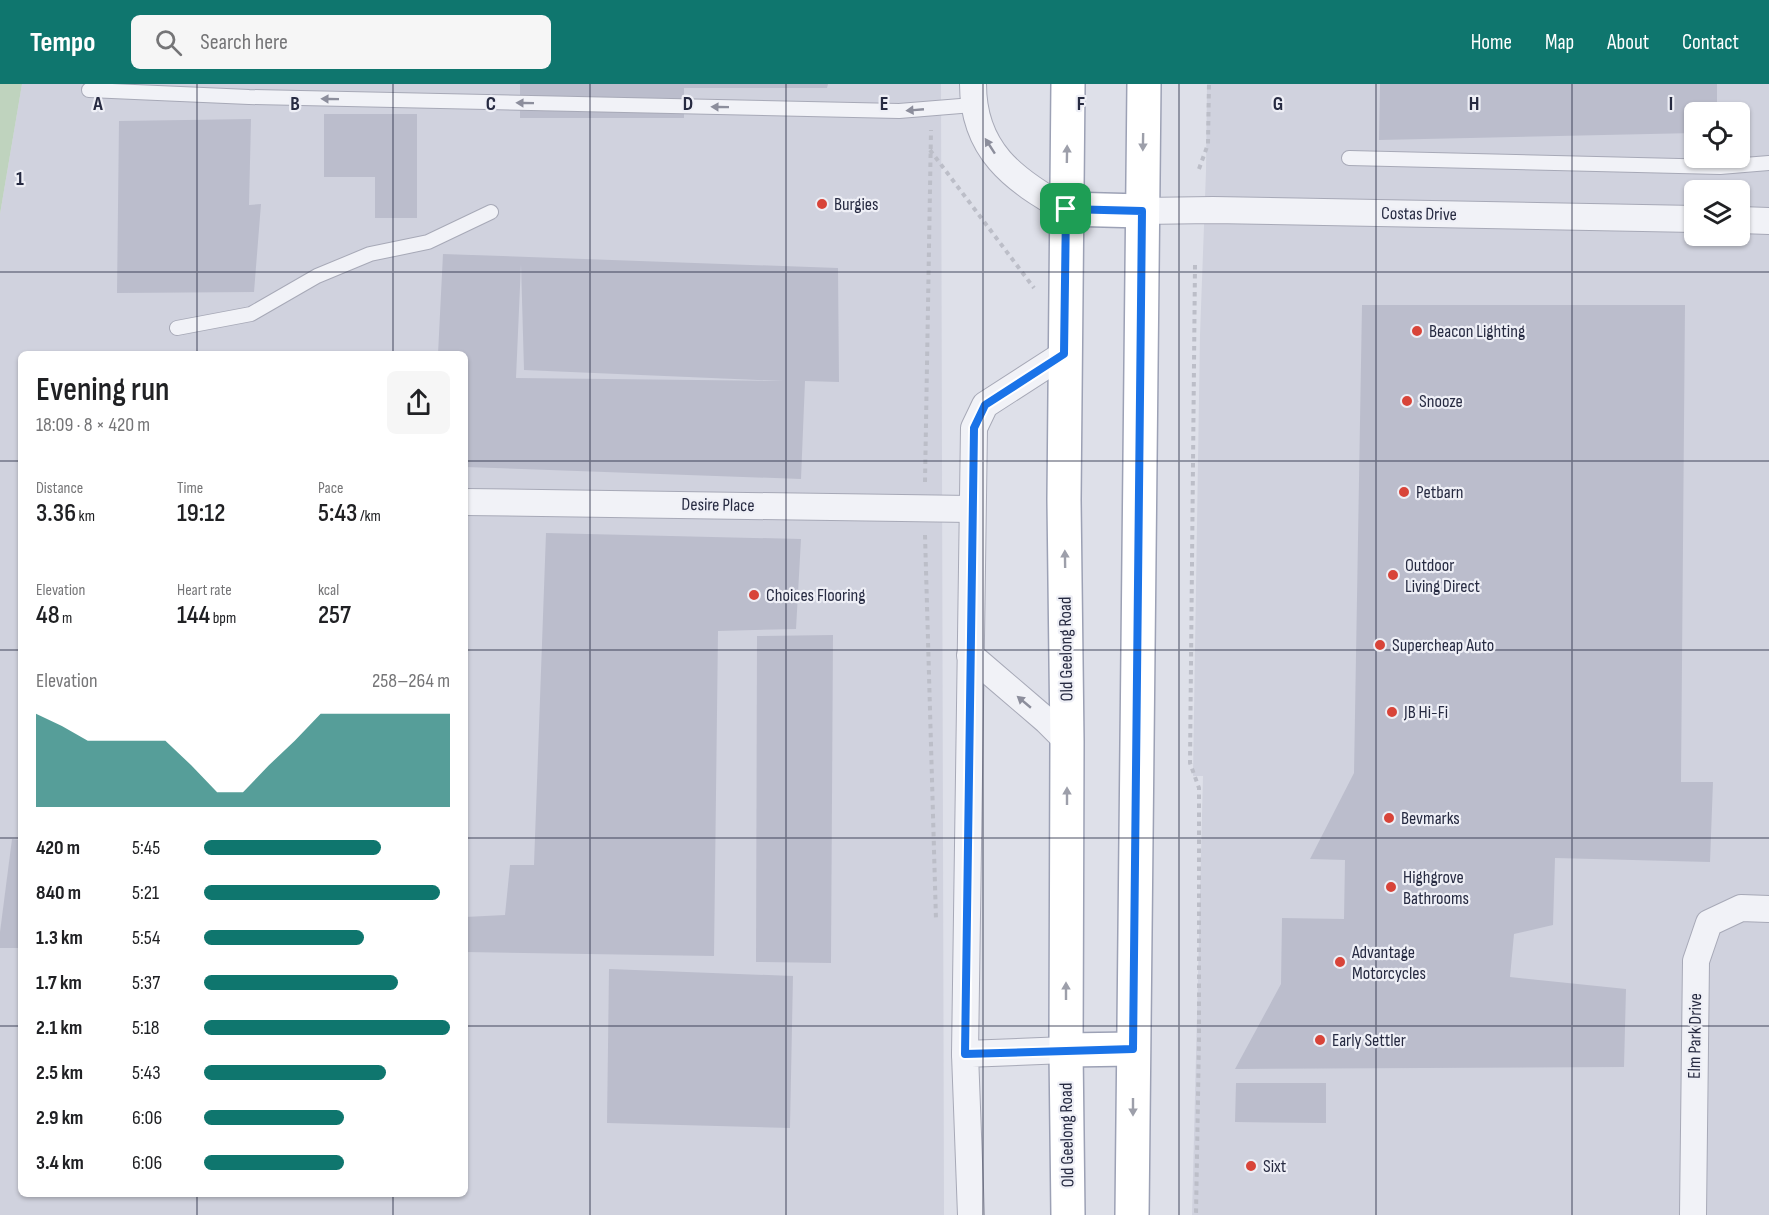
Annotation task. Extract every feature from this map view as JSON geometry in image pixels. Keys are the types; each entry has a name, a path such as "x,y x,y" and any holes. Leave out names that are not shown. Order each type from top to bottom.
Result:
{"main road":[{"name":"Old Geelong Road","path":"1068,84 1064,354 1068,1215"},
{"path":"1132,1215 1144,84"},
{"path":"1066,209 1142,211"},
{"path":"1066,1050 1133,1049"}],"street":[{"path":"973,94 980,130 993,152 1009,171 1039,194 1066,209"},
{"name":"Costas Drive","path":"1142,211 1684,219"},
{"path":"1750,220 1769,221"},
{"path":"966,1209 965,1054 969,654 974,428 985,405 1064,354"},
{"name":"Desire Place","path":"468,502 971,508"},
{"path":"969,654 1067,741"},
{"name":"Elm Park Drive","path":"1693,1215 1696,961 1709,923 1741,908 1769,909"},
{"path":"965,1054 1066,1050"}],"lane":[{"path":"89,90 249,97 899,111 931,108 973,94"},
{"path":"1349,158 1720,167 1769,163"},
{"path":"177,328 251,314 317,276 370,254 428,242 491,212"}],"path":[{"path":"1198,169 1208,144 1209,84"},
{"path":"931,108 924,508 936,924"},
{"path":"930,150 1036,290 1042,292"},
{"path":"1195,265 1190,763 1199,788 1196,1215"}],"shaded area":[{"path":"22,84 941,84 944,1215 0,1215 0,214"},
{"path":"1207,84 1769,84 1769,1215 1192,1215 1203,776 1193,776 1200,335"}],"green space":[{"path":"0,84 22,84 0,214"}],"building":[{"path":"520,84 828,84 827,88 684,88 684,118 520,118"},
{"path":"1380,84 1717,84 1717,102 1684,102 1684,133 1379,140"},
{"path":"324,114 417,114 417,218 375,218 375,177 324,177"},
{"path":"251,119 249,205 261,204 254,292 117,293 119,121"},
{"path":"443,254 838,268 839,382 805,381 801,479 468,467 468,351 438,351","holes":["521,264 524,370 784,381 516,378"]},
{"path":"1362,305 1685,305 1681,782 1713,782 1710,862 1555,858 1553,925 1514,934 1510,977 1626,989 1624,1067 1235,1069 1281,984 1282,918 1344,919 1345,860 1310,859 1354,773"},
{"path":"546,533 801,539 796,629 718,631 714,956 468,952 468,917 505,915 510,865 534,865"},
{"path":"833,635 831,963 756,962 757,636"},
{"path":"12,839 18,840 18,948 0,948"},
{"path":"609,969 793,976 790,1128 607,1123"},
{"path":"1236,1083 1326,1083 1326,1123 1235,1122"}],"place":[{"name":"Burgies","path":"822,204"},
{"name":"Beacon Lighting","path":"1417,331"},
{"name":"Snooze","path":"1407,401"},
{"name":"Petbarn","path":"1404,492"},
{"name":"Outdoor Living Direct","path":"1393,575"},
{"name":"Choices Flooring","path":"754,595"},
{"name":"Supercheap Auto","path":"1380,645"},
{"name":"JB Hi-Fi","path":"1392,712"},
{"name":"Bevmarks","path":"1389,818"},
{"name":"Highgrove Bathrooms","path":"1391,887"},
{"name":"Advantage Motorcycles","path":"1340,962"},
{"name":"Early Settler","path":"1320,1040"},
{"name":"Sixt","path":"1251,1166"}],"route":[{"path":"1066,209 1142,211 1133,1049 965,1054 971,508 974,428 985,405 1064,354 1066,209"}]}
